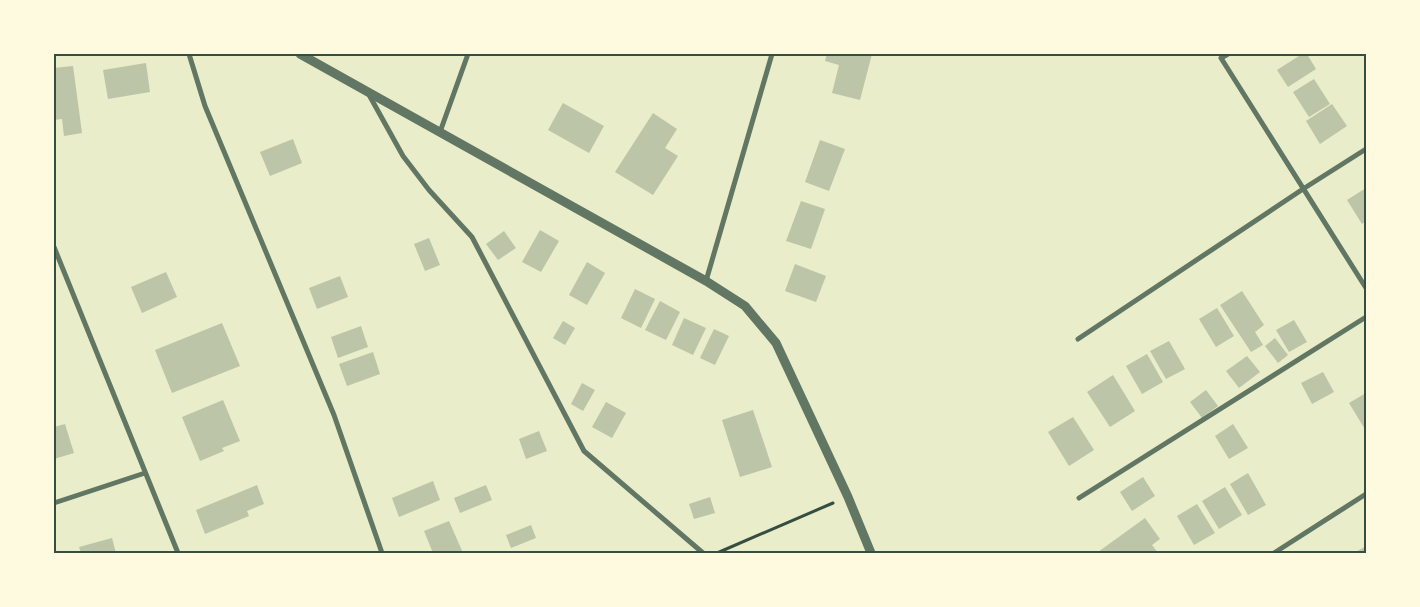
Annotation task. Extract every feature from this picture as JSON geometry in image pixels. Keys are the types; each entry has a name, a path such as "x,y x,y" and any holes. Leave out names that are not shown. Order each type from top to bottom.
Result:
{"street":[{"path":"189,54 205,106 334,415 382,553"},
{"path":"300,54 706,281 745,306 776,343 848,497 871,553"},
{"path":"440,132 468,54"},
{"path":"706,281 772,54"},
{"path":"1228,54 1222,58 1302,189 1366,288"},
{"path":"367,92 403,156 429,190 472,237 584,452 702,553"},
{"path":"1078,339 1302,189 1366,149"},
{"path":"54,247 178,553"},
{"path":"1079,498 1366,317"},
{"path":"54,503 145,473"},
{"path":"1274,553 1366,494"}],"path":[{"path":"716,553 848,497"}],"building":[{"path":"827,54 872,54 860,100 832,93 839,65 825,61"},
{"path":"1302,54 1307,54 1316,69 1288,87 1277,70"},
{"path":"146,63 150,92 108,99 103,70"},
{"path":"73,66 82,133 64,136 62,119 54,120 54,68"},
{"path":"1314,79 1330,104 1309,117 1293,92"},
{"path":"563,103 604,126 589,153 548,130"},
{"path":"1332,104 1347,126 1320,144 1306,121"},
{"path":"653,113 677,129 665,148 678,156 653,195 615,172"},
{"path":"293,139 302,163 270,176 260,152"},
{"path":"820,140 845,149 829,191 805,182"},
{"path":"1366,188 1366,221 1362,224 1347,200"},
{"path":"801,201 825,209 811,249 786,241"},
{"path":"540,230 559,241 541,272 522,262"},
{"path":"504,231 516,248 498,260 486,244"},
{"path":"429,238 440,265 425,271 414,244"},
{"path":"587,262 605,273 587,305 569,295"},
{"path":"795,264 826,276 816,302 785,291"},
{"path":"166,272 177,297 142,313 131,287"},
{"path":"340,276 348,297 317,309 309,288"},
{"path":"635,289 655,299 641,328 621,318"},
{"path":"1242,291 1264,325 1255,332 1263,345 1251,352 1220,305"},
{"path":"660,301 680,312 666,340 645,330"},
{"path":"1217,308 1234,336 1216,347 1199,319"},
{"path":"684,318 706,328 693,355 672,345"},
{"path":"1294,320 1307,342 1289,352 1276,330"},
{"path":"563,321 575,328 565,345 553,338"},
{"path":"222,323 240,366 172,393 155,350"},
{"path":"361,326 368,347 338,358 331,337"},
{"path":"714,329 729,336 715,365 700,358"},
{"path":"1275,338 1288,355 1278,363 1265,346"},
{"path":"1169,341 1185,369 1166,379 1150,351"},
{"path":"373,352 380,374 347,386 339,364"},
{"path":"1147,354 1163,382 1142,394 1126,366"},
{"path":"1247,356 1260,372 1239,388 1226,371"},
{"path":"1323,372 1334,392 1312,404 1301,383"},
{"path":"1113,375 1135,411 1110,427 1087,392"},
{"path":"582,383 595,390 583,411 571,404"},
{"path":"1206,390 1218,406 1202,418 1190,402"},
{"path":"1366,393 1366,431 1349,403"},
{"path":"223,400 240,441 222,448 224,451 200,461 182,417"},
{"path":"606,402 626,413 612,438 592,427"},
{"path":"753,410 772,467 740,477 722,420"},
{"path":"1073,417 1094,450 1069,466 1048,432"},
{"path":"65,424 74,453 54,459 54,427"},
{"path":"1233,424 1248,448 1229,459 1215,436"},
{"path":"539,431 547,451 526,459 519,439"},
{"path":"1248,473 1266,505 1248,515 1230,484"},
{"path":"1143,477 1155,496 1132,511 1120,492"},
{"path":"433,481 440,500 399,517 392,498"},
{"path":"257,485 264,504 247,511 249,516 205,534 196,510"},
{"path":"486,485 492,500 460,513 454,498"},
{"path":"1225,487 1242,515 1219,529 1202,501"},
{"path":"710,497 715,513 694,519 689,504"},
{"path":"1197,504 1215,533 1194,545 1177,516"},
{"path":"1145,518 1160,539 1152,545 1158,553 1098,552"},
{"path":"449,521 463,553 433,553 424,531"},
{"path":"531,525 536,538 511,548 506,535"},
{"path":"112,538 116,553 81,553 79,547"},
{"path":"1366,546 1366,553 1354,553"}]}
